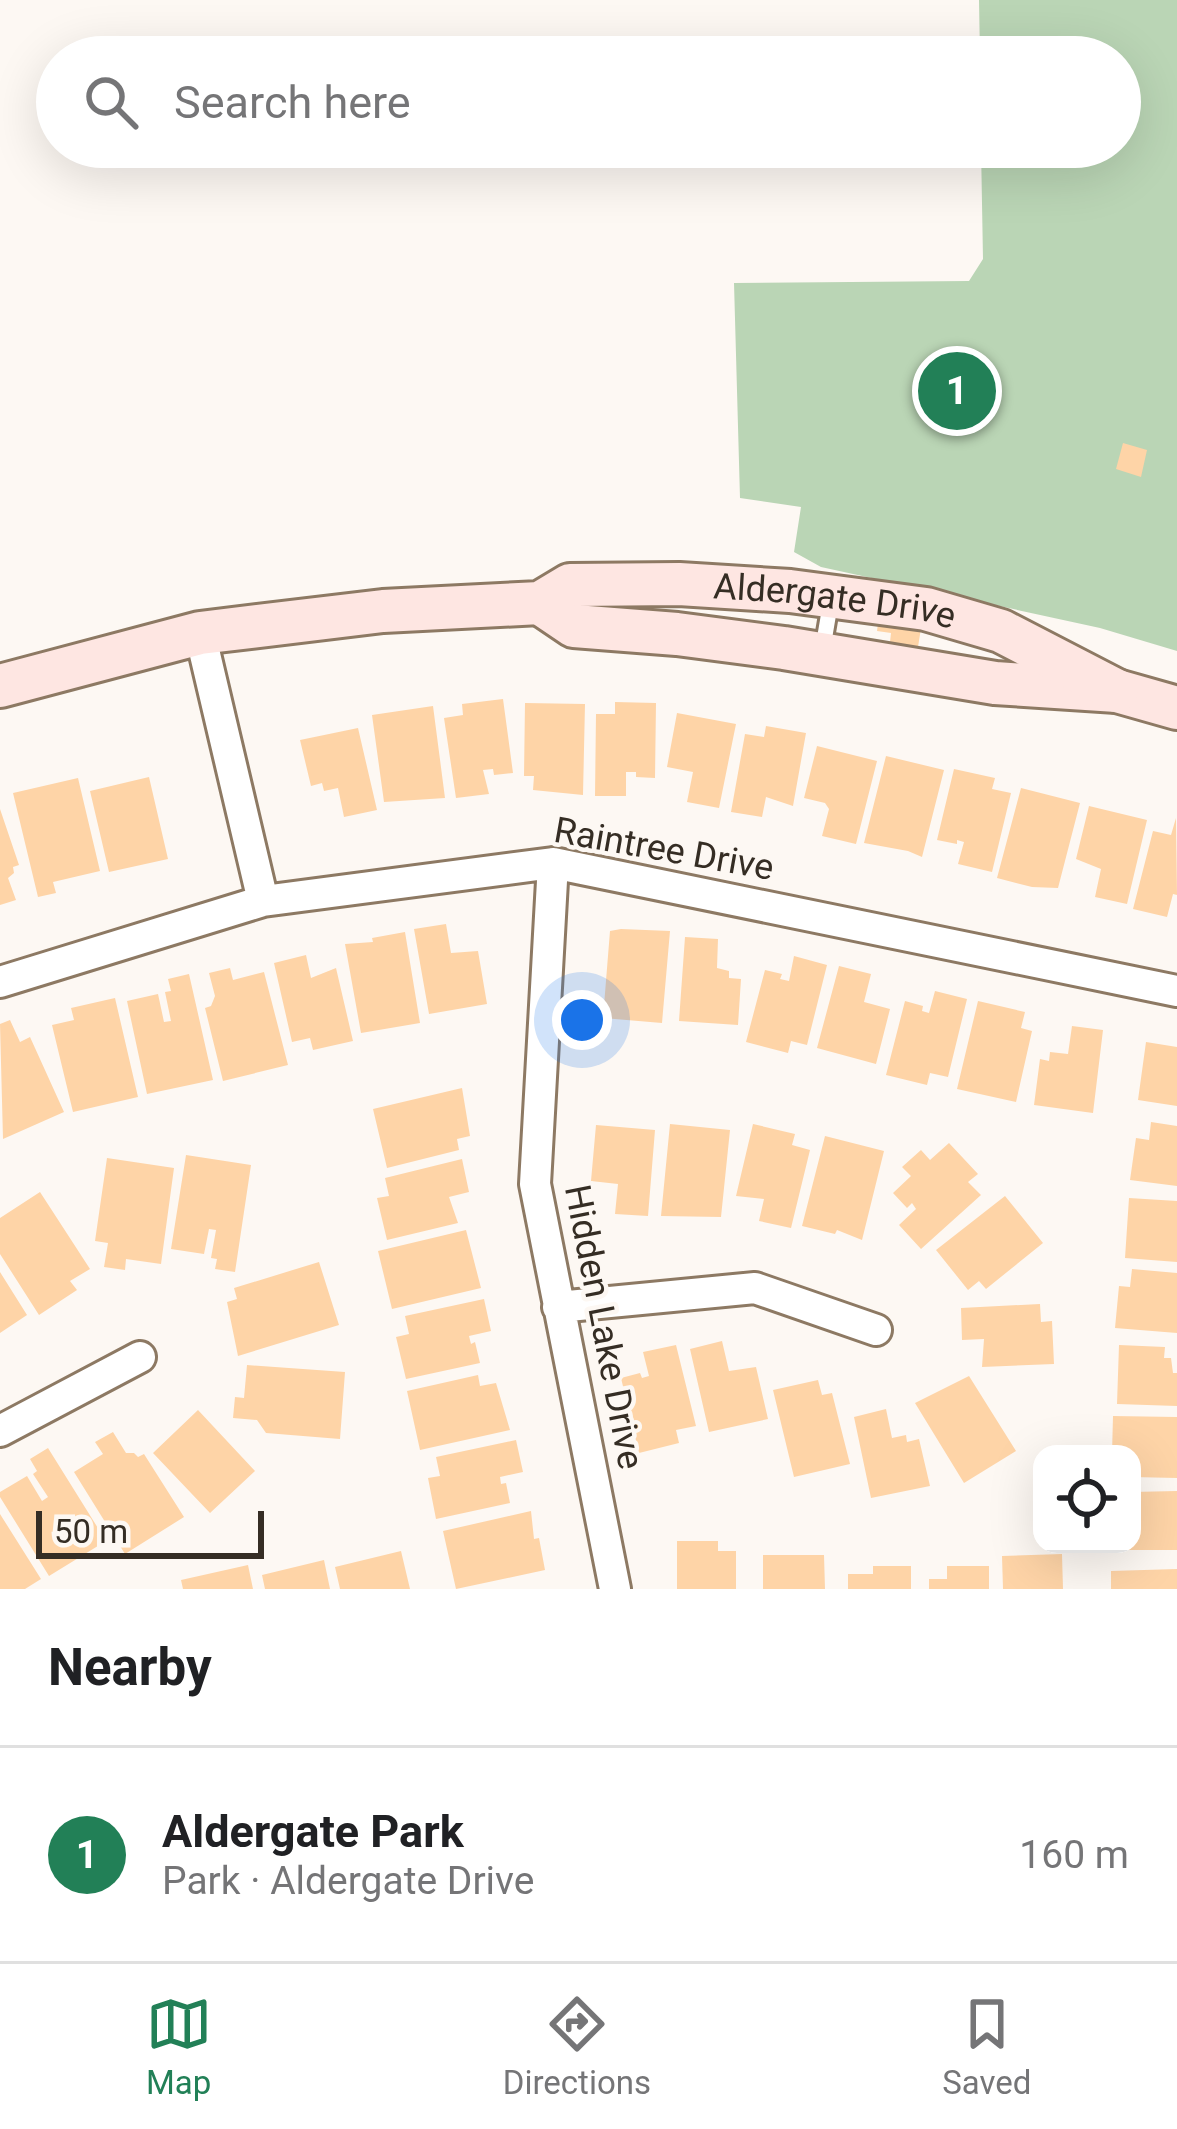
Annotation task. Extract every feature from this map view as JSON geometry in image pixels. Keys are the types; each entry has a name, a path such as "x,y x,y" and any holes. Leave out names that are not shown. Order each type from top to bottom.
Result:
{"street":[{"name":"Aldergate Drive","path":"0,686 200,633 383,611 540,603 570,585 679,584 926,609 1001,631 1117,691 1177,708"},
{"name":"Aldergate Drive","path":"540,603 574,626 821,653 995,683 1117,691"},
{"path":"200,633 263,901"},
{"name":"Raintree Drive","path":"0,982 263,901 554,862 1177,991"},
{"name":"Hidden Lake Drive","path":"554,862 535,1184 615,1589"},
{"path":"559,1307 755,1288 876,1330"},
{"path":"0,1431 140,1357"}],"lane":[{"path":"821,653 831,597"}],"green space":[{"path":"979,0 1177,0 1177,651 1100,628 821,567 794,552 801,507 740,498 734,283 969,281 983,259 981,168 1141,168 1141,36 980,36"}],"building":[{"path":"1123,443 1147,450 1141,477 1116,469"},
{"path":"879,616 922,622 918,647 890,642 891,633 877,631"},
{"path":"503,699 513,773 494,775 493,769 483,770 489,794 456,798 444,718 463,715 462,704"},
{"path":"615,702 656,703 655,778 626,772 626,796 595,796 596,714 615,714"},
{"path":"525,703 585,704 583,795 533,790 534,776 524,776"},
{"path":"433,706 445,798 384,802 372,715"},
{"path":"677,713 736,724 719,808 687,802 693,772 667,767"},
{"path":"766,726 806,733 793,806 766,797 762,817 731,812 745,734 764,737"},
{"path":"358,728 377,810 344,817 338,788 324,791 322,783 311,786 300,740"},
{"path":"817,746 877,761 856,844 822,836 829,809 825,803 804,798"},
{"path":"886,756 944,770 922,857 864,843"},
{"path":"954,769 995,778 992,789 1011,793 992,872 958,864 964,842 937,840"},
{"path":"149,777 168,859 109,872 90,791"},
{"path":"78,778 100,871 53,882 56,893 38,897 13,793"},
{"path":"1021,788 1080,803 1058,888 997,878"},
{"path":"1089,806 1147,820 1127,904 1095,897 1101,869 1076,859"},
{"path":"0,809 19,865 8,878 16,900 0,905"},
{"path":"1176,818 1177,895 1173,894 1167,917 1133,909 1153,831 1171,835"},
{"path":"446,924 451,953 478,951 487,1004 429,1014 414,929"},
{"path":"610,931 670,931 662,1023 603,1018"},
{"path":"405,932 420,1023 361,1033 345,944"},
{"path":"685,937 718,939 717,968 729,971 729,978 741,979 738,1025 679,1021"},
{"path":"306,955 311,978 336,968 353,1041 313,1050 310,1038 292,1042 274,963"},
{"path":"794,956 827,965 807,1045 791,1041 788,1053 746,1042 765,970 789,981"},
{"path":"839,966 871,974 864,1002 890,1009 876,1064 817,1048"},
{"path":"230,968 233,980 264,972 288,1065 223,1081 205,1008 215,996 209,973"},
{"path":"189,974 213,1080 147,1094 127,1001 158,994 164,1022 171,1021 165,992 171,991 168,979"},
{"path":"935,991 967,999 948,1077 930,1073 927,1085 886,1075 905,1001 929,1013"},
{"path":"115,998 138,1097 73,1112 52,1025 74,1020 71,1008"},
{"path":"978,1001 1025,1012 1021,1028 1032,1031 1016,1102 957,1089"},
{"path":"10,1020 20,1042 30,1037 64,1112 3,1139 0,1024"},
{"path":"1072,1026 1103,1030 1093,1113 1034,1105 1040,1059 1049,1061 1050,1052 1068,1054"},
{"path":"1146,1042 1177,1047 1177,1106 1138,1100"},
{"path":"462,1088 470,1136 457,1139 459,1150 387,1168 373,1109"},
{"path":"1151,1122 1177,1126 1177,1186 1130,1180 1136,1138 1149,1140"},
{"path":"670,1124 730,1130 721,1217 661,1216"},
{"path":"753,1124 795,1134 792,1145 810,1150 791,1228 759,1221 764,1199 736,1196"},
{"path":"596,1125 655,1130 648,1216 615,1214 618,1184 591,1181"},
{"path":"825,1136 884,1151 862,1240 837,1230 835,1234 802,1226"},
{"path":"949,1143 978,1174 968,1182 981,1195 921,1249 899,1225 916,1209 912,1203 907,1208 893,1193 911,1176 902,1167 921,1150 930,1160"},
{"path":"186,1155 251,1165 235,1272 215,1269 217,1259 211,1258 216,1230 209,1229 204,1254 171,1249"},
{"path":"107,1158 174,1168 161,1264 126,1259 125,1270 104,1267 108,1243 95,1241"},
{"path":"462,1159 469,1192 449,1197 458,1223 387,1240 377,1198 389,1196 385,1178"},
{"path":"40,1192 90,1269 70,1281 77,1290 39,1315 0,1254 0,1218"},
{"path":"1005,1196 1043,1243 986,1289 979,1281 968,1290 936,1250"},
{"path":"1129,1198 1177,1201 1177,1262 1125,1258"},
{"path":"466,1230 481,1288 392,1309 378,1251"},
{"path":"319,1262 339,1325 238,1356 227,1302 237,1299 234,1288"},
{"path":"1132,1269 1177,1273 1177,1333 1115,1328 1119,1286 1130,1287"},
{"path":"0,1272 27,1315 0,1333"},
{"path":"484,1299 491,1331 469,1336 480,1363 406,1379 396,1337 409,1334 405,1316"},
{"path":"1040,1304 1041,1322 1052,1321 1054,1364 982,1367 984,1339 962,1340 961,1308"},
{"path":"722,1341 729,1371 756,1367 768,1419 709,1432 690,1349"},
{"path":"676,1345 696,1426 676,1430 679,1443 639,1453 621,1378 640,1373 642,1378 649,1376 643,1352"},
{"path":"1119,1345 1165,1347 1164,1358 1171,1358 1173,1373 1177,1373 1177,1406 1117,1404"},
{"path":"247,1365 345,1372 340,1439 266,1433 257,1420 233,1418 235,1397 244,1398"},
{"path":"478,1375 480,1386 496,1383 510,1430 420,1450 407,1391"},
{"path":"969,1376 1016,1451 964,1483 915,1403"},
{"path":"818,1380 822,1395 832,1393 850,1464 794,1477 773,1390"},
{"path":"886,1409 892,1438 919,1439 930,1486 871,1498 854,1417"},
{"path":"198,1410 255,1471 210,1513 153,1453"},
{"path":"1113,1416 1177,1417 1177,1478 1141,1477 1141,1445 1112,1445"},
{"path":"113,1432 126,1453 144,1454 184,1517 125,1554 74,1472 103,1454 95,1442"},
{"path":"516,1440 523,1472 500,1477 510,1503 436,1519 428,1478 440,1476 436,1457"},
{"path":"48,1448 106,1541 49,1576 0,1497 0,1492 27,1476 42,1501 48,1497 33,1474 37,1471 30,1459"},
{"path":"1177,1491 1177,1550 1141,1550 1141,1492"},
{"path":"531,1511 545,1570 456,1589 443,1531"},
{"path":"0,1514 41,1579 25,1589 0,1589"},
{"path":"677,1541 718,1541 718,1551 736,1551 736,1589 677,1589"},
{"path":"401,1551 410,1589 340,1589 335,1567"},
{"path":"1062,1554 1063,1589 1003,1589 1002,1556"},
{"path":"763,1555 824,1555 825,1589 763,1589"},
{"path":"324,1560 330,1589 265,1589 262,1575"},
{"path":"248,1565 253,1589 183,1589 181,1580"},
{"path":"873,1566 911,1566 911,1589 848,1589 848,1574 873,1574"},
{"path":"947,1566 989,1566 989,1589 929,1589 929,1579 947,1579"},
{"path":"1177,1569 1177,1589 1111,1589 1111,1571"}],"place":[{"name":"Aldergate Park","path":"957,391"}]}
